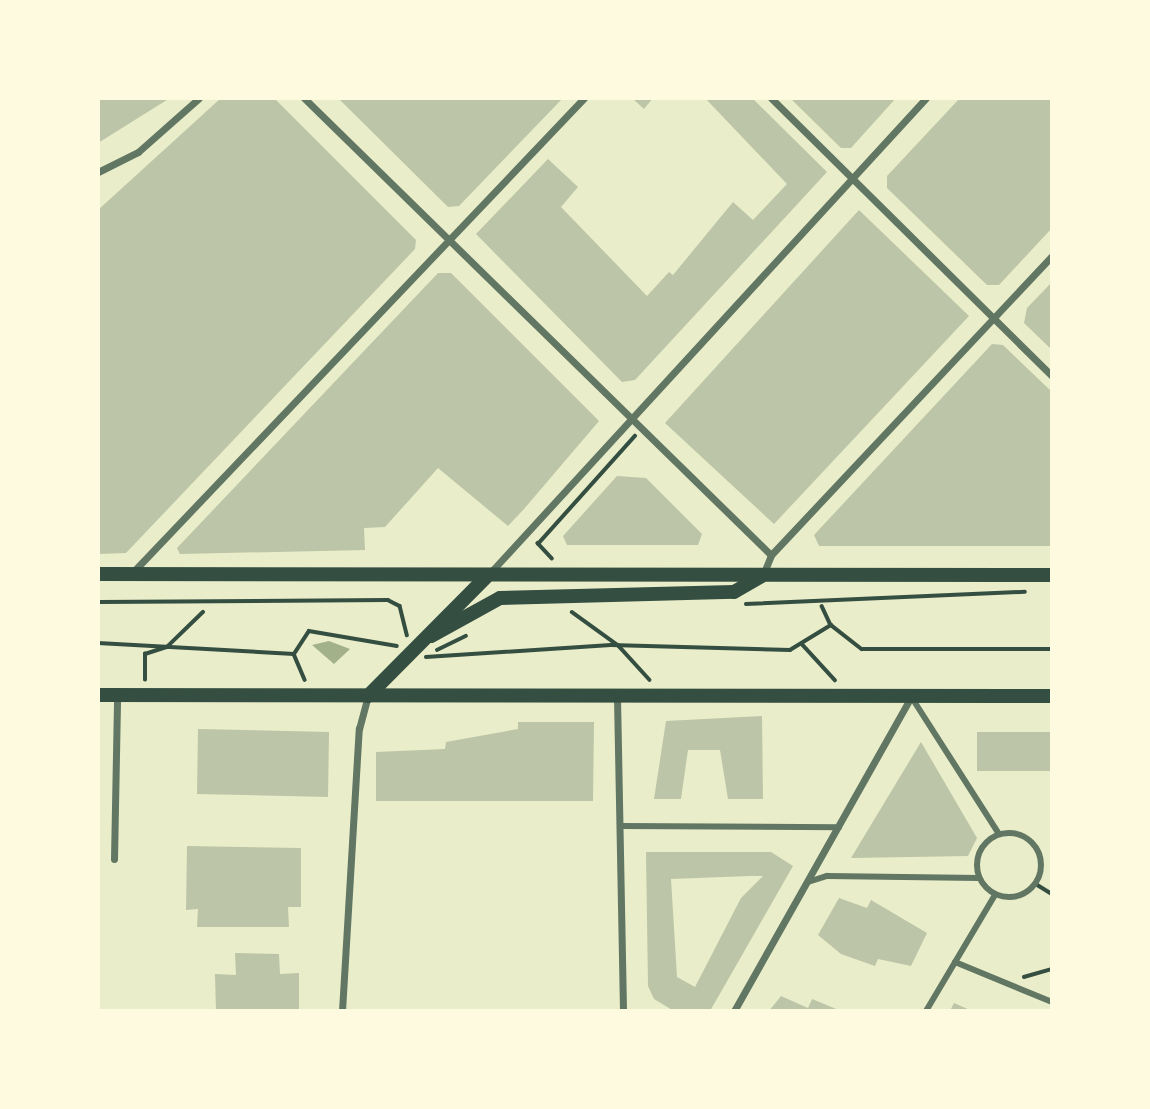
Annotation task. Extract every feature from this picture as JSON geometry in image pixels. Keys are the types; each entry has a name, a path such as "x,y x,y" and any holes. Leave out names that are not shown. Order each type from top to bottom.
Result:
{"main road":[{"path":"98,574 486,577 1052,575"},
{"path":"431,636 500,598 734,592 763,576"},
{"path":"368,696 431,636 486,577"},
{"path":"98,695 1052,696"}],"street":[{"path":"98,172 138,152 199,98"},
{"path":"304,98 771,555"},
{"path":"132,573 584,98"},
{"path":"771,98 1052,376"},
{"path":"486,577 634,419 926,98"},
{"path":"763,576 771,555 1052,256"},
{"path":"114,859 117,695"},
{"path":"342,1011 359,729 368,696"},
{"path":"617,696 625,1010"},
{"path":"734,1011 911,697 999,834"},
{"path":"621,826 839,827"},
{"path":"808,882 827,876 979,878 995,895 1018,897 1036,884 1042,867 1029,839 999,834 982,847 979,878"},
{"path":"1042,867 1052,867"},
{"path":"926,1011 995,895"},
{"path":"955,962 1052,1002"}],"path":[{"path":"556,576 553,560 538,544 643,428"},
{"path":"822,606 831,625 862,649 1052,649"},
{"path":"571,610 618,645 653,683"},
{"path":"144,686 145,654 167,647 203,612"},
{"path":"425,657 618,645 790,650 831,625"},
{"path":"293,654 310,631 400,647"},
{"path":"98,643 293,654"},
{"path":"802,645 835,680"},
{"path":"293,654 306,682"},
{"path":"1036,884 1052,894"},
{"path":"1006,982 1052,969"}],"shaded area":[{"path":"329,641 350,649 334,664 312,645"}],"building":[{"path":"98,98 170,98 98,143"},
{"path":"221,98 274,98 416,240 415,249 126,553 98,554 98,210"},
{"path":"338,98 563,98 459,206 448,207"},
{"path":"632,98 653,98 644,109"},
{"path":"705,98 752,98 827,172 635,380 622,382 476,234 548,159 578,187 561,207 647,296 669,272 673,275 733,202 753,220 787,184"},
{"path":"790,98 896,98 851,148 841,148"},
{"path":"960,98 1052,98 1052,228 999,285 987,285 887,188 887,176"},
{"path":"859,210 969,316 774,524 665,423"},
{"path":"438,273 451,273 599,421 524,509 508,526 438,468 385,527 364,528 365,550 180,554 177,548"},
{"path":"1052,282 1052,350 1024,323 1027,308"},
{"path":"992,344 1003,345 1052,392 1052,546 819,546 814,535"},
{"path":"617,476 646,478 702,534 698,545 567,545 563,536"},
{"path":"762,716 763,799 728,799 720,750 688,750 681,799 654,799 666,721"},
{"path":"518,722 594,722 593,801 376,801 376,752 445,749 446,742 518,729"},
{"path":"198,729 329,732 328,797 197,794"},
{"path":"977,732 1052,732 1052,771 977,771"},
{"path":"921,742 977,838 968,856 851,858"},
{"path":"187,846 301,848 301,907 288,907 289,927 197,927 198,909 186,910"},
{"path":"646,852 771,852 793,866 710,1011 674,1011 654,999 648,986","holes":["763,876 741,898 695,987 677,977 671,879"]},
{"path":"839,898 867,908 871,900 927,933 911,966 878,959 875,966 841,954 818,935"},
{"path":"235,953 279,954 280,974 299,973 299,1011 216,1011 215,974 236,975"},
{"path":"781,996 808,1008 812,999 841,1011 769,1011"},
{"path":"954,1003 972,1011 950,1011"}]}
